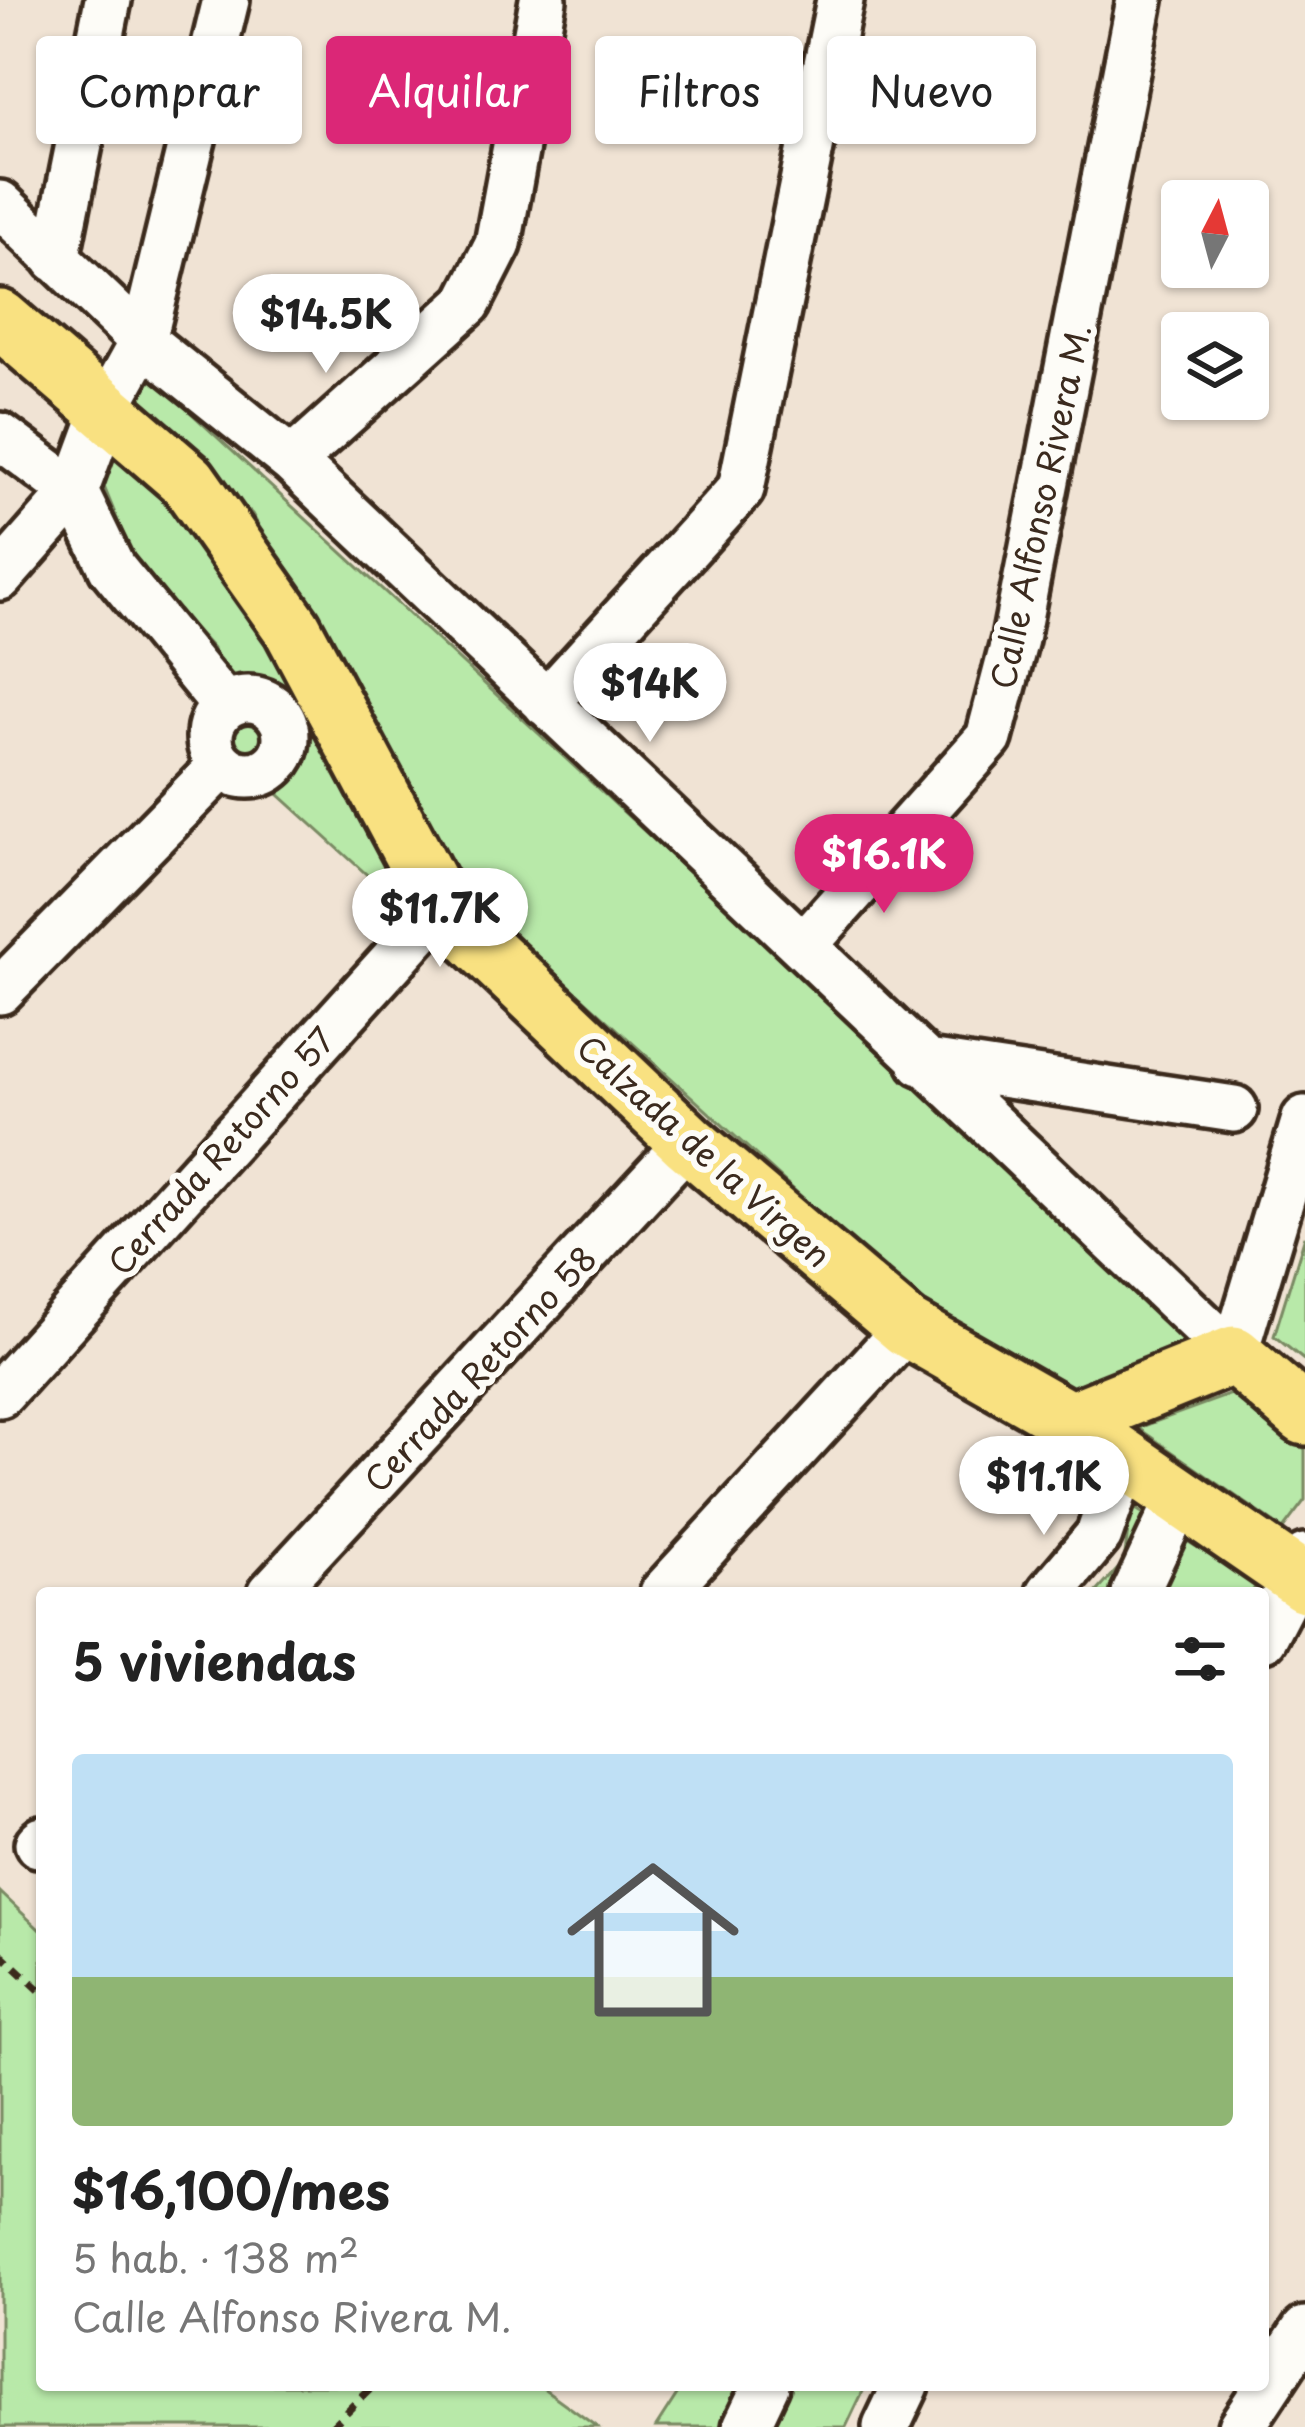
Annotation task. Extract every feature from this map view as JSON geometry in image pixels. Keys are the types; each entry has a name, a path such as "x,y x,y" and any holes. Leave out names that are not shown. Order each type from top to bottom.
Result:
{"main road":[{"name":"Calzada de la Virgen","path":"0,319 188,481 292,628 441,907 688,1142 907,1328 1070,1420 1178,1499 1301,1572"},
{"path":"1070,1420 1234,1355 1305,1416"}],"street":[{"path":"56,259 108,0"},
{"path":"0,578 75,492 106,408 142,341 226,0"},
{"path":"292,461 468,303 498,244 543,0"},
{"path":"546,703 741,489 840,0"},
{"name":"Calle Alfonso Rivera M.","path":"804,946 989,738 1015,638 1139,0"},
{"path":"0,204 142,341 292,461 1234,1355 1305,1119"},
{"path":"0,436 75,492 112,568 225,706"},
{"path":"242,699 274,709 287,740 270,770 254,776 221,766 209,735 225,706 242,699"},
{"path":"0,992 221,766"},
{"name":"Cerrada Retorno 57","path":"0,1394 441,907"},
{"path":"921,1062 1234,1108"},
{"name":"Cerrada Retorno 58","path":"277,1587 688,1142"},
{"path":"669,1587 907,1328"},
{"path":"1055,1587 1099,1535 1124,1463"},
{"path":"1138,1587 1178,1499"},
{"path":"1269,1628 1301,1572"},
{"path":"1269,2384 1305,2330"},
{"path":"746,2427 763,2391"},
{"path":"886,2427 903,2391"},
{"path":"1240,2427 1264,2391"}],"path":[{"path":"0,1953 36,1987"},
{"path":"334,2426 368,2391"}],"green space":[{"path":"139,365 1194,1338 1073,1390 902,1288 462,888 252,514 118,389"},
{"path":"110,435 246,595 405,888 396,901 235,755 213,649 135,563 94,462"},
{"path":"1305,1236 1305,1361 1274,1336"},
{"path":"1234,1393 1305,1449 1305,1500 1283,1529 1138,1428"},
{"path":"1131,1506 1256,1584 1101,1587 1124,1562"},
{"path":"0,1892 36,1926 36,2391 547,2391 597,2427 0,2427"},
{"path":"679,2391 863,2391 846,2427 656,2427"}]}
